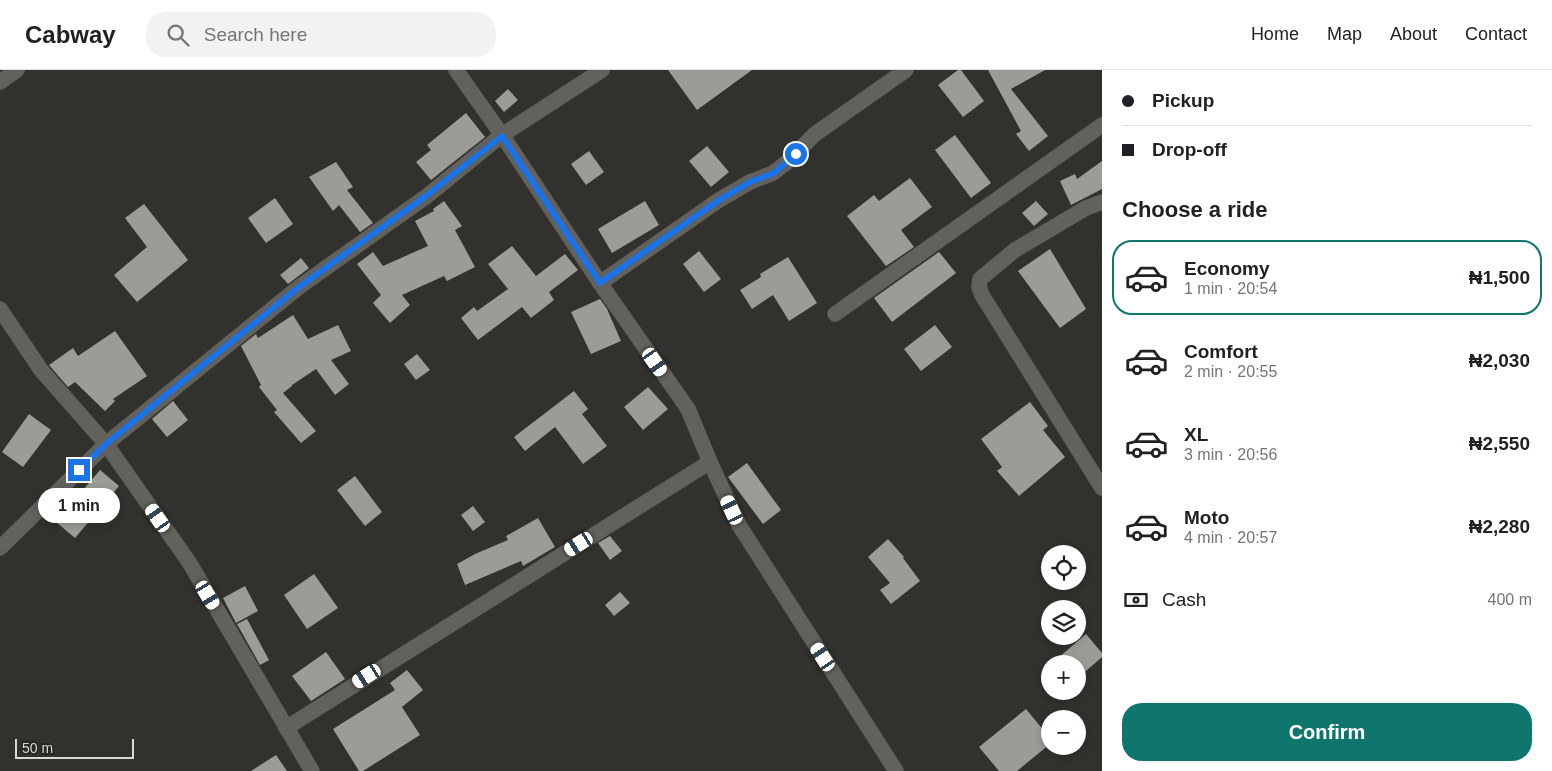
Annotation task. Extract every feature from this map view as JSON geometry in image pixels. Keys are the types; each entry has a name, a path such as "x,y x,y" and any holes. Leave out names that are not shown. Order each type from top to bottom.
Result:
{"street":[{"path":"0,82 17,70"},
{"path":"456,70 688,409 739,525 896,771"},
{"path":"0,548 106,444 299,287 426,196 502,136 602,70"},
{"path":"600,283 719,200 750,182 774,173 815,134 906,70"},
{"path":"835,314 1102,125"},
{"path":"1102,202 1086,208 1014,250 980,279 979,287 982,295 1102,488"},
{"path":"0,309 41,370 106,444 189,562 312,771"},
{"path":"286,728 710,462"}],"building":[{"path":"668,70 752,70 697,110"},
{"path":"958,70 961,70 984,101 963,117 938,85"},
{"path":"988,70 1045,70 1011,89 1048,136 1029,151 1016,134 1021,131"},
{"path":"508,89 518,100 504,112 495,101"},
{"path":"466,113 485,137 431,180 416,162 431,150 427,145"},
{"path":"955,135 991,183 971,198 935,150"},
{"path":"707,146 729,172 711,187 689,161"},
{"path":"589,151 604,172 586,185 571,164"},
{"path":"1102,161 1102,189 1071,205 1060,181 1075,174 1077,179"},
{"path":"336,162 353,187 347,190 373,223 360,232 339,205 333,211 309,177"},
{"path":"910,178 932,207 901,230 914,247 886,266 847,216 874,195 879,201"},
{"path":"275,198 293,224 266,243 248,218"},
{"path":"444,201 462,226 455,230 475,267 447,281 444,276 402,295 410,305 390,323 373,303 381,295 357,264 373,252 383,266 428,246 415,221 434,211 433,209"},
{"path":"645,201 659,225 612,253 598,229"},
{"path":"1036,201 1048,214 1034,226 1022,213"},
{"path":"144,204 188,260 137,302 114,275 147,247 125,218"},
{"path":"512,246 536,276 565,254 578,270 549,292 554,300 531,318 522,307 478,340 461,318 474,307 477,311 508,289 488,264"},
{"path":"1050,249 1086,309 1060,328 1018,271"},
{"path":"699,251 721,279 704,292 683,264"},
{"path":"939,252 956,273 892,322 874,298"},
{"path":"788,257 817,303 789,321 773,295 752,309 740,290 761,277 760,274"},
{"path":"301,258 309,268 288,284 280,275"},
{"path":"600,299 607,309 621,341 591,354 571,312"},
{"path":"293,315 308,339 338,325 351,351 331,360 349,384 335,395 316,369 283,393 316,431 301,443 274,412 277,410 259,387 261,385 241,346 256,334 258,338"},
{"path":"935,325 952,347 921,371 904,349"},
{"path":"115,331 147,376 113,399 115,401 105,411 75,382 68,387 49,365 73,348 78,356"},
{"path":"417,354 430,370 416,380 404,364"},
{"path":"648,387 668,409 643,430 624,407"},
{"path":"574,391 588,409 582,414 607,446 583,464 555,427 525,451 514,437"},
{"path":"173,401 188,420 167,437 152,419"},
{"path":"1030,402 1048,426 1043,430 1065,457 1019,496 997,471 1002,467 981,439"},
{"path":"29,414 51,430 23,467 2,452"},
{"path":"747,463 781,510 763,524 728,477"},
{"path":"100,470 119,486 75,538 56,522"},
{"path":"355,476 382,512 365,526 337,490"},
{"path":"473,506 485,522 473,531 461,515"},
{"path":"538,518 555,547 523,566 521,561 465,585 457,564 508,540 506,536"},
{"path":"610,536 622,551 610,560 598,543"},
{"path":"888,539 904,557 920,581 891,604 880,590 890,583 868,557"},
{"path":"314,574 338,608 307,629 284,595"},
{"path":"245,586 258,611 236,623 223,598"},
{"path":"620,592 630,603 614,616 605,605"},
{"path":"247,619 269,660 260,665 237,624"},
{"path":"1086,634 1102,653 1102,657 1086,671 1086,655 1062,655 1073,645 1086,645"},
{"path":"326,652 345,679 311,701 292,676"},
{"path":"407,670 423,690 402,707 420,735 363,771 359,771 333,729 395,690 390,683"},
{"path":"1026,709 1041,727 1041,751 1017,771 999,771 979,747"},
{"path":"276,755 287,771 251,771"}],"route":[{"path":"79,470 106,444 299,287 426,196 502,136 600,283 719,200 750,182 774,173 796,154"}]}
